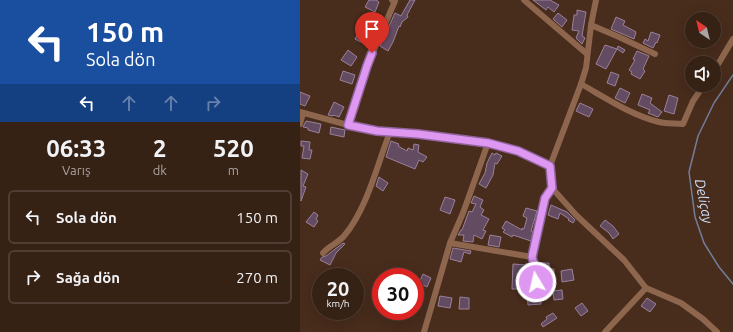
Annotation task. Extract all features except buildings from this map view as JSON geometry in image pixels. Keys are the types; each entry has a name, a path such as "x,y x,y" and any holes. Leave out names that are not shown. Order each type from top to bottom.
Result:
{"street":[{"path":"348,125 367,66 394,0"},
{"path":"524,0 587,54"},
{"path":"596,0 591,25 586,68 550,166 552,188 576,215 624,260 646,288 681,303 703,319 717,332"},
{"path":"591,25 655,54"},
{"path":"721,59 733,39"},
{"path":"581,84 626,109 647,118 660,122 683,124 693,101 699,92"},
{"path":"300,124 301,112 348,125 377,131 488,143 518,151 550,166"},
{"path":"323,253 328,247 343,237 361,210 390,132"},
{"path":"424,332 450,242 463,214 488,143"},
{"path":"536,282 536,271 532,257 545,198 552,188"},
{"path":"450,242 532,257"},
{"path":"605,332 646,288"}],"waterway":[{"name":"Deliçay","path":"733,75 714,103 698,136 689,172 695,217 704,243 719,267 733,284"}],"route":[{"path":"372,53 348,125 377,131 418,134 488,143 518,151 550,166 552,188 545,198 532,257 536,271 536,282"}]}
